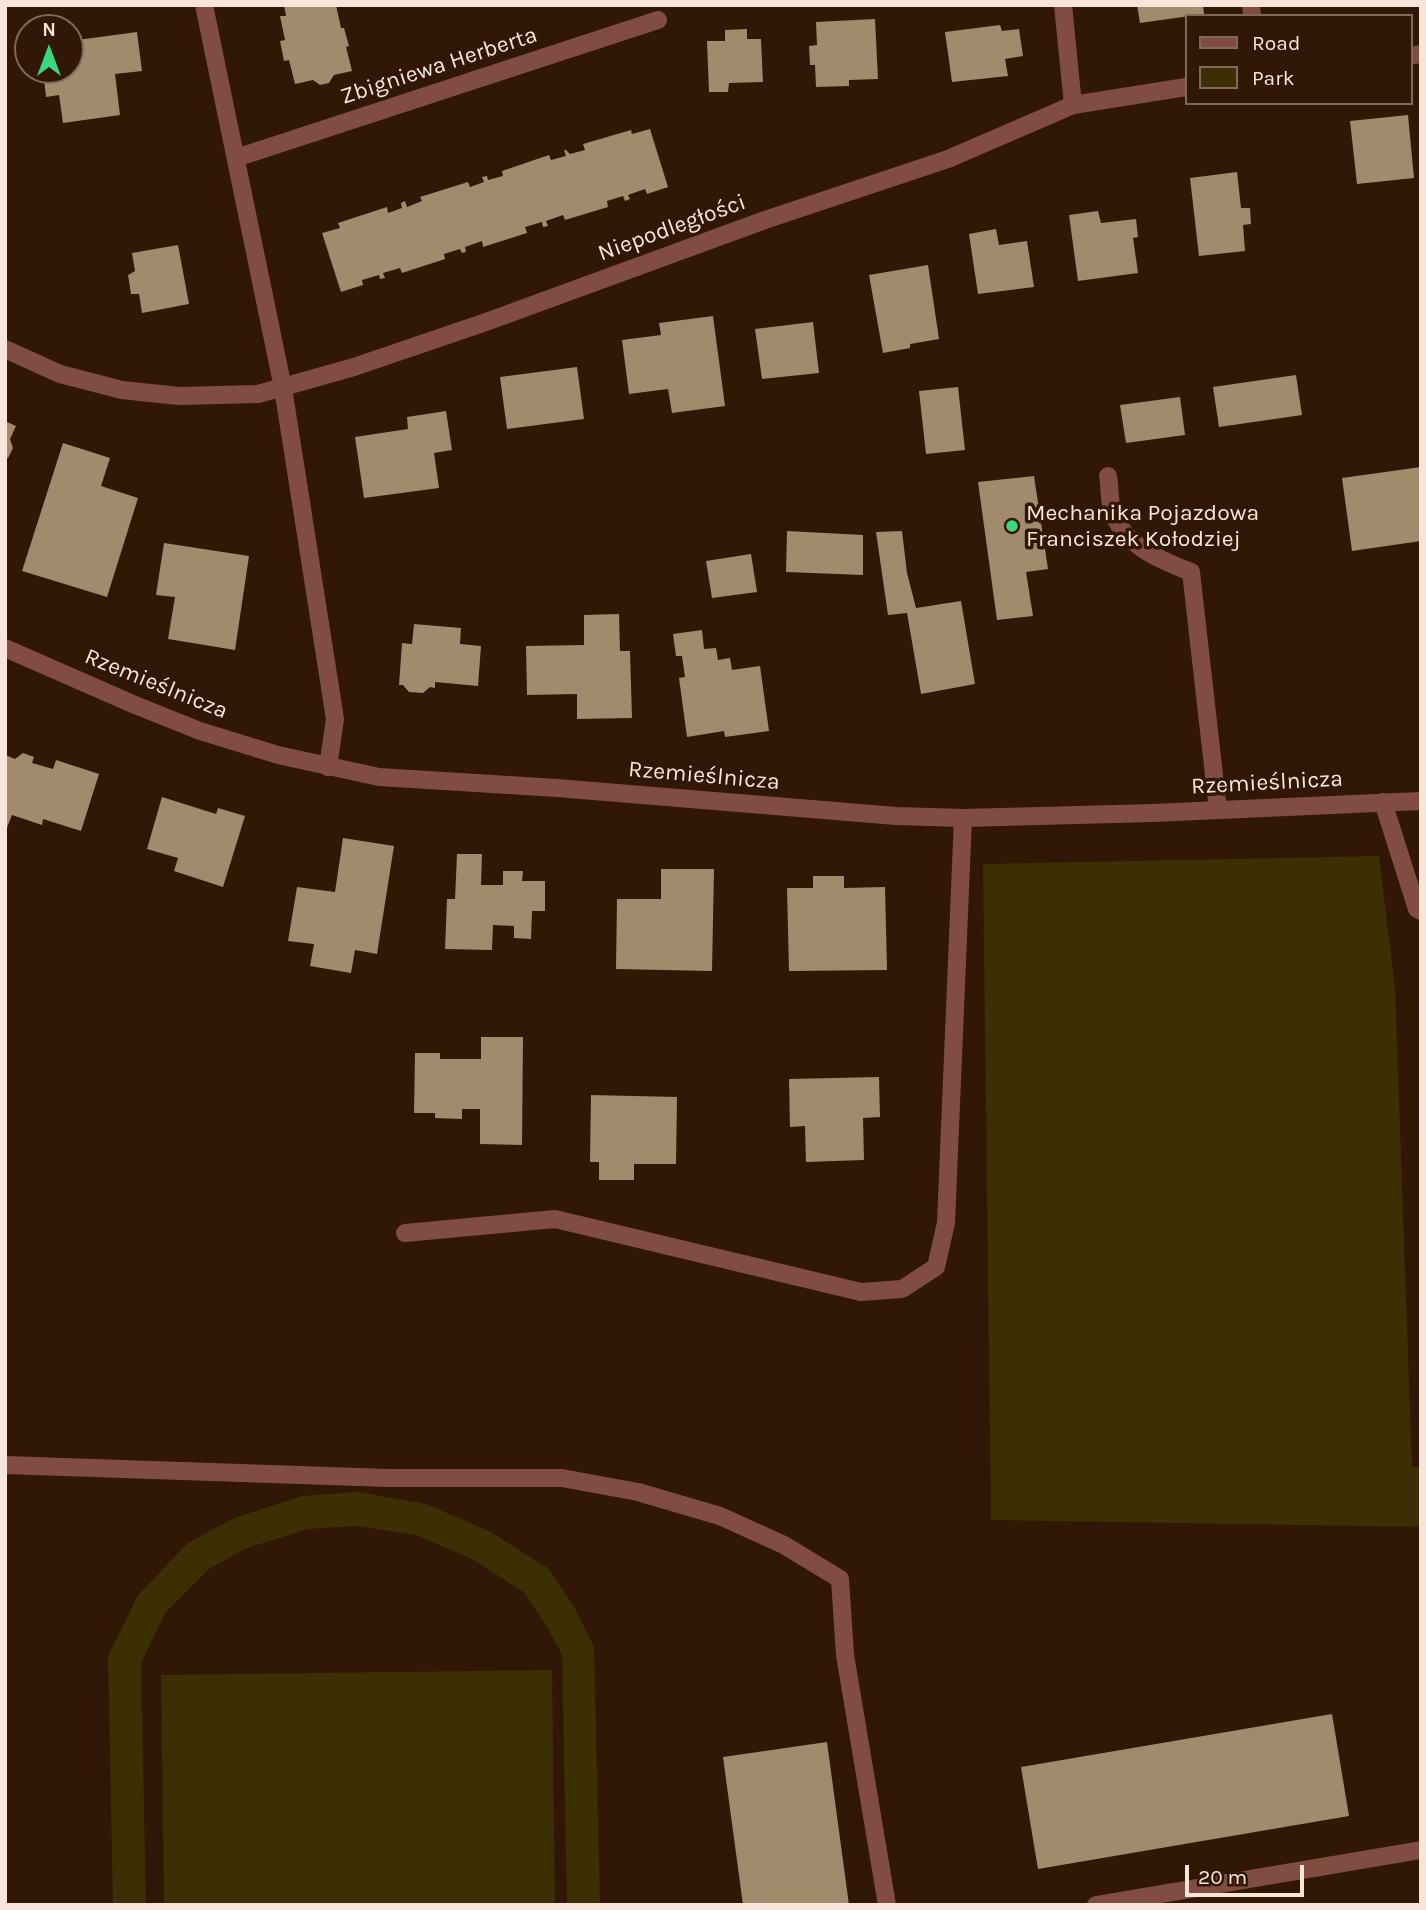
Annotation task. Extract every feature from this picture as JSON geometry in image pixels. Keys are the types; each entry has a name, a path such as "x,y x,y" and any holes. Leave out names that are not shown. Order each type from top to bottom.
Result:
{"street":[{"path":"204,5 283,388 335,719 328,766"},
{"path":"1063,5 1073,104"},
{"name":"Zbigniewa Herberta","path":"236,158 658,20"},
{"name":"Niepodległości","path":"283,388 486,322 765,220 948,159 1073,104 1184,87"},
{"path":"5,349 60,374 122,390 179,396 258,394 283,388"},
{"path":"1108,476 1112,510 1122,530 1143,550 1191,572 1218,810"},
{"name":"Rzemieślnicza","path":"5,648 200,731 278,755 379,777 896,816 962,818 1421,801"},
{"path":"1383,802 1417,909 1421,911"},
{"path":"405,1233 555,1219 861,1292 902,1289 936,1266 946,1223 962,818"},
{"path":"5,1465 388,1478 562,1478 638,1492 720,1516 784,1545 840,1579 845,1655 887,1905"},
{"path":"1096,1905 1421,1850"}],"green space":[{"path":"1379,856 1395,988 1412,1467 1421,1467 1421,1527 991,1520 983,864"},
{"path":"358,1492 426,1504 489,1531 549,1569 575,1609 594,1646 600,1905 567,1905 562,1654 546,1625 525,1593 474,1560 416,1535 357,1526 308,1529 247,1548 209,1569 165,1613 141,1664 146,1905 113,1905 108,1656 138,1595 188,1543 234,1518 302,1496"},
{"path":"552,1670 555,1905 164,1905 161,1675"}],"building":[{"path":"284,5 336,5 341,28 344,28 349,46 346,47 352,71 334,75 329,83 320,85 313,80 295,84 289,60 284,61 280,41 285,40 280,16 286,16"},
{"path":"1137,5 1203,5 1204,14 1184,14 1184,17 1140,23"},
{"path":"875,19 878,79 849,80 849,86 816,87 815,65 810,65 809,46 817,45 816,22"},
{"path":"1000,25 1002,31 1019,29 1023,56 1005,59 1008,76 952,82 945,32"},
{"path":"747,29 747,39 761,39 763,82 729,83 728,92 709,92 707,41 725,41 725,30"},
{"path":"137,32 142,71 115,74 120,115 63,123 59,95 46,97 45,84 84,84 84,39"},
{"path":"1408,115 1414,178 1357,184 1350,121"},
{"path":"650,129 668,187 647,194 645,189 628,195 630,199 625,201 623,196 607,201 608,207 565,220 563,215 546,221 548,226 543,227 542,222 525,227 527,233 483,247 482,241 465,247 466,252 462,253 460,249 444,254 445,259 402,273 400,268 383,273 385,278 380,279 379,275 362,280 363,285 341,292 322,233 340,228 338,223 387,207 388,213 402,208 401,203 405,201 407,207 422,201 420,197 468,182 470,187 484,182 482,177 487,176 488,180 503,176 502,171 549,155 551,160 566,156 564,150 570,154 585,150 583,144 631,130 632,134"},
{"path":"1237,172 1241,208 1250,208 1251,224 1243,225 1245,251 1199,256 1190,178"},
{"path":"1098,211 1101,223 1136,219 1138,237 1133,238 1138,273 1078,281 1069,215"},
{"path":"996,229 999,245 1027,241 1034,287 978,294 969,234"},
{"path":"178,245 189,304 142,313 139,294 131,294 128,275 135,271 132,253"},
{"path":"928,265 939,339 910,344 910,348 883,353 869,275"},
{"path":"713,316 725,406 672,413 668,389 629,394 622,340 661,335 659,323"},
{"path":"813,322 819,373 762,379 755,329"},
{"path":"577,367 584,419 507,429 500,377"},
{"path":"1296,375 1302,415 1219,427 1213,387"},
{"path":"958,387 965,450 926,454 919,391"},
{"path":"1180,397 1185,435 1126,443 1120,405"},
{"path":"446,411 452,450 434,453 439,488 364,498 355,437 408,429 407,417"},
{"path":"5,421 16,426 10,439 13,448 5,459"},
{"path":"63,443 110,458 101,486 138,498 107,597 22,571"},
{"path":"1421,467 1421,541 1352,551 1342,478"},
{"name":"Mechanika Pojazdowa Franciszek Kołodziej","path":"1034,476 1048,569 1026,572 1033,616 997,620 978,482"},
{"path":"787,531 863,535 863,575 786,572"},
{"path":"902,531 907,573 916,608 961,601 975,684 921,694 907,613 888,615 876,532"},
{"path":"164,543 249,556 235,650 168,639 175,597 156,595"},
{"path":"751,554 757,592 712,598 706,561"},
{"path":"619,614 620,651 630,651 632,718 577,719 577,694 527,695 526,646 584,645 584,615"},
{"path":"414,624 461,628 460,644 481,646 478,686 435,682 435,688 430,687 423,693 409,692 403,685 399,685 402,643 412,644"},
{"path":"702,630 704,649 716,648 718,660 730,658 732,670 760,666 769,731 725,737 724,731 687,737 679,678 685,677 682,656 676,656 673,634"},
{"path":"23,753 34,757 32,763 53,769 56,760 99,774 81,831 43,819 42,825 12,815 5,833 5,755 15,759"},
{"path":"162,797 216,814 218,808 245,816 223,887 174,871 178,858 147,849"},
{"path":"343,838 394,846 377,954 355,950 351,973 310,966 314,944 288,941 297,887 335,892"},
{"path":"457,854 482,854 481,885 503,885 503,871 523,871 522,881 545,881 545,911 532,911 531,939 514,938 514,926 493,925 492,950 445,949 447,899 455,899"},
{"path":"661,869 714,869 712,971 616,969 617,899 661,899"},
{"path":"813,876 844,876 844,888 885,887 887,970 789,971 787,888 813,888"},
{"path":"481,1037 523,1037 522,1145 480,1144 480,1109 462,1109 462,1119 435,1118 435,1113 414,1113 415,1053 440,1053 440,1059 481,1059"},
{"path":"879,1077 880,1117 863,1118 864,1160 806,1162 805,1126 790,1127 789,1079"},
{"path":"591,1095 677,1097 676,1164 634,1164 634,1180 599,1180 599,1162 590,1162"},
{"path":"1332,1714 1349,1816 1038,1869 1021,1767"},
{"path":"827,1742 849,1905 743,1905 723,1757"}],"place":[{"name":"Mechanika Pojazdowa Franciszek Kołodziej","path":"1012,526"}]}
